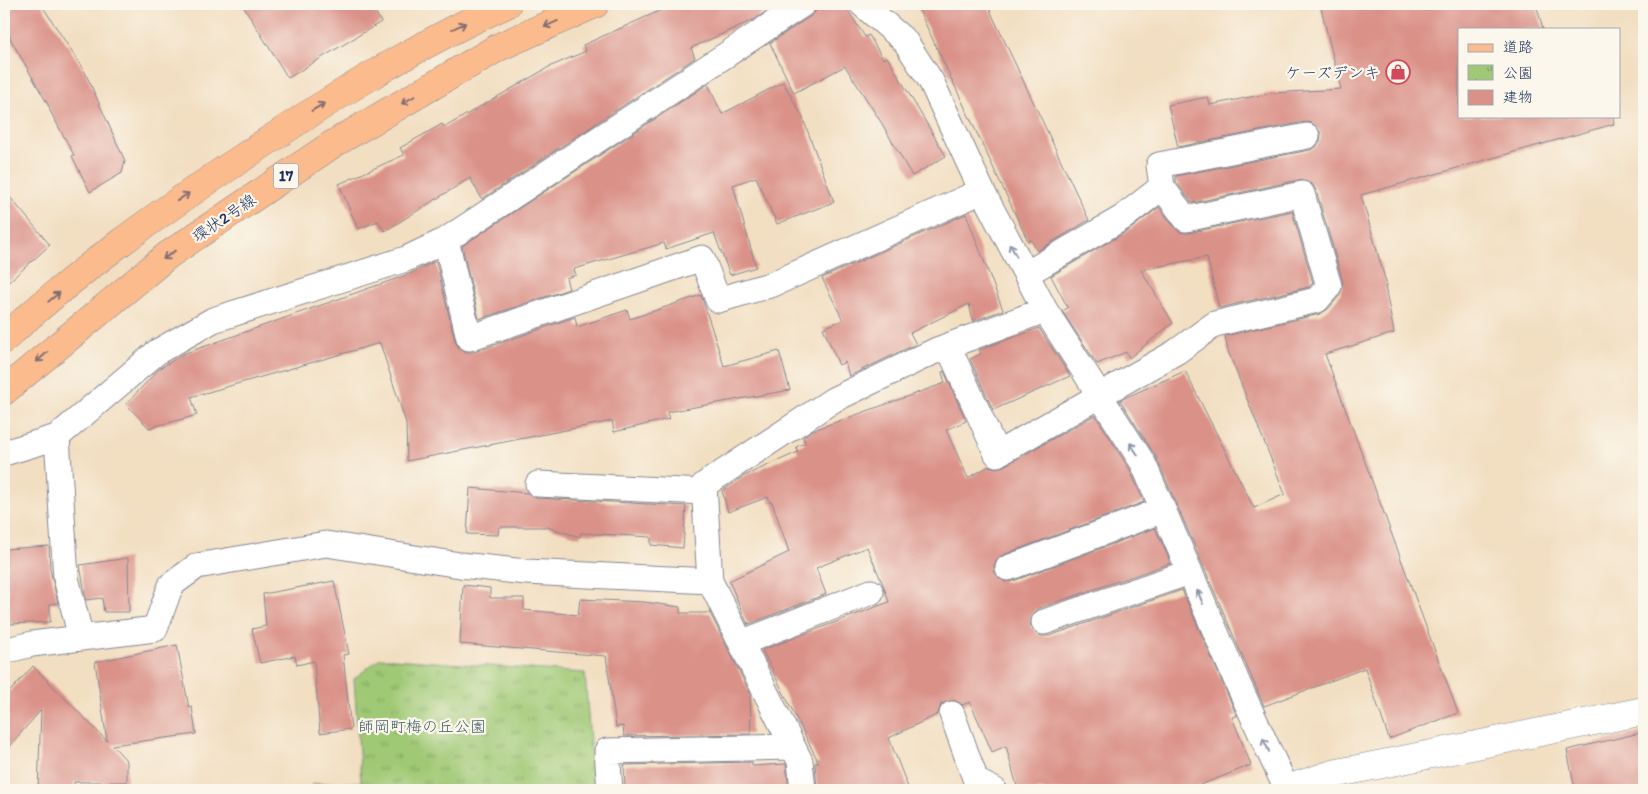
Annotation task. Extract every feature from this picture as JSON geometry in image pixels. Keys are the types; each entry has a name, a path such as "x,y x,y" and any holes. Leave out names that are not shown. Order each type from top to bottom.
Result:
{"main road":[{"name":"17","path":"4,339 148,221 313,110 448,30 507,4"},
{"name":"環状2号線","path":"4,391 168,255 333,144 499,47 595,4"}],"street":[{"path":"4,453 57,436 157,352 213,320 406,259 446,240 803,4"},
{"path":"862,4 905,42 932,81 982,191 1045,310 1143,463 1286,790 1333,774 1644,711"},
{"path":"948,346 997,454 1176,352 1215,324 1317,300 1329,286 1302,194 1186,219 1162,187 1159,165 1307,136"},
{"path":"1026,274 1122,218 1162,187"},
{"path":"446,240 469,338 702,258 718,300 773,284 982,191"},
{"path":"803,790 800,761 710,581 704,486 833,400 948,346 1045,310"},
{"path":"57,436 66,578 81,638"},
{"path":"538,484 704,492"},
{"path":"1008,568 1163,510"},
{"path":"4,651 32,644 155,629 170,585 197,566 326,544 526,572 710,581"},
{"path":"1044,622 1190,572"},
{"path":"741,642 871,592"},
{"path":"952,714 976,781 994,790"},
{"path":"610,790 607,751 793,747"}],"green space":[{"name":"師岡町梅の丘公園","path":"380,658 585,673 593,782 589,790 313,790 312,784 361,782 354,679"}],"building":[{"path":"4,4 41,4 85,72 125,161 122,173 90,192 50,108 11,40 4,21"},
{"path":"242,4 371,4 381,22 288,78"},
{"path":"675,4 777,4 755,19 691,48 695,58 482,199 470,178 385,231 378,221 358,229 339,184 404,155 400,148 442,124 445,127 549,67 586,51 583,45"},
{"path":"817,4 844,4 865,37 869,35 883,59 887,57 946,156 912,176 881,122 845,66 794,93 770,43 811,16 816,11"},
{"path":"916,4 987,4 1089,220 1037,251 1031,240 1028,241"},
{"path":"1320,4 1536,4 1543,28 1458,28 1458,118 1613,118 1614,124 1361,195 1387,286 1385,286 1394,333 1325,354 1458,713 1389,739 1365,668 1264,706 1156,457 1120,400 1185,371 1254,508 1285,494 1228,351 1225,336 1320,314 1328,309 1340,295 1343,282 1316,190 1312,184 1299,180 1192,203 1176,182 1176,176 1310,150 1316,147 1320,141 1321,133 1312,123 1304,122 1178,147 1168,105 1208,97 1210,105 1271,93 1341,89"},
{"path":"783,82 802,116 834,202 777,224 756,177 733,185 756,267 730,275 714,233 666,249 664,243 574,269 576,275 566,278 569,289 479,319 462,246 708,84 722,114"},
{"path":"4,190 50,245 4,286"},
{"path":"1159,207 1175,228 1180,232 1188,233 1292,211 1313,283 1309,287 1219,308 1207,257 1141,270 1173,323 1129,358 1126,352 1097,364 1062,311 1068,308 1051,276 1129,230"},
{"path":"966,214 1003,310 973,321 969,304 910,333 916,344 849,376 845,362 839,365 823,328 843,320 822,278"},
{"path":"436,261 455,341 459,348 465,352 474,352 575,317 577,327 627,310 630,319 701,295 724,366 779,351 790,390 667,412 669,419 614,432 612,421 407,461 406,423 380,343 191,397 197,415 149,428 126,404 159,369 183,354 412,273"},
{"path":"1039,328 1070,376 993,410 970,359 981,354 979,350"},
{"path":"944,371 966,421 946,430 968,478 989,466 996,468 1004,466 1095,415 1130,470 1144,502 1003,555 997,559 994,565 995,573 1005,582 1013,581 1155,528 1171,563 1039,608 1030,619 1031,627 1041,636 1049,636 1182,590 1237,716 1232,717 1251,765 1188,790 1018,790 1006,746 992,752 970,702 962,705 954,700 941,704 938,714 889,738 909,790 817,790 815,763 819,763 762,650 889,602 867,547 816,568 826,594 749,624 748,622 748,625 729,581 789,552 772,502 770,503 768,497 728,512 722,491 744,476 798,452 796,447 805,443 803,437 811,431 945,383 942,372"},
{"path":"470,488 528,493 537,498 686,506 683,548 651,545 651,537 581,533 580,537 547,527 499,527 498,535 467,534"},
{"path":"49,546 50,569 58,603 50,604 50,622 10,624 5,549"},
{"path":"128,558 129,612 104,612 102,598 86,600 80,565"},
{"path":"334,581 349,654 343,655 351,729 320,733 314,661 297,665 295,656 260,663 252,629 266,626 263,594"},
{"path":"463,585 490,588 490,598 524,598 524,610 578,615 580,599 644,602 680,607 680,613 710,613 750,693 751,734 624,736 623,726 616,727 606,656 460,644"},
{"path":"177,645 189,708 192,707 196,734 112,745 127,761 127,782 74,782 74,790 38,790 41,710 4,752 4,698 33,666 107,741 95,662"},
{"path":"1644,732 1644,790 1575,790 1567,750"},
{"path":"752,762 752,766 786,764 789,790 625,790 624,765"}],"place":[{"name":"ケーズデンキ","path":"1398,72"}]}
